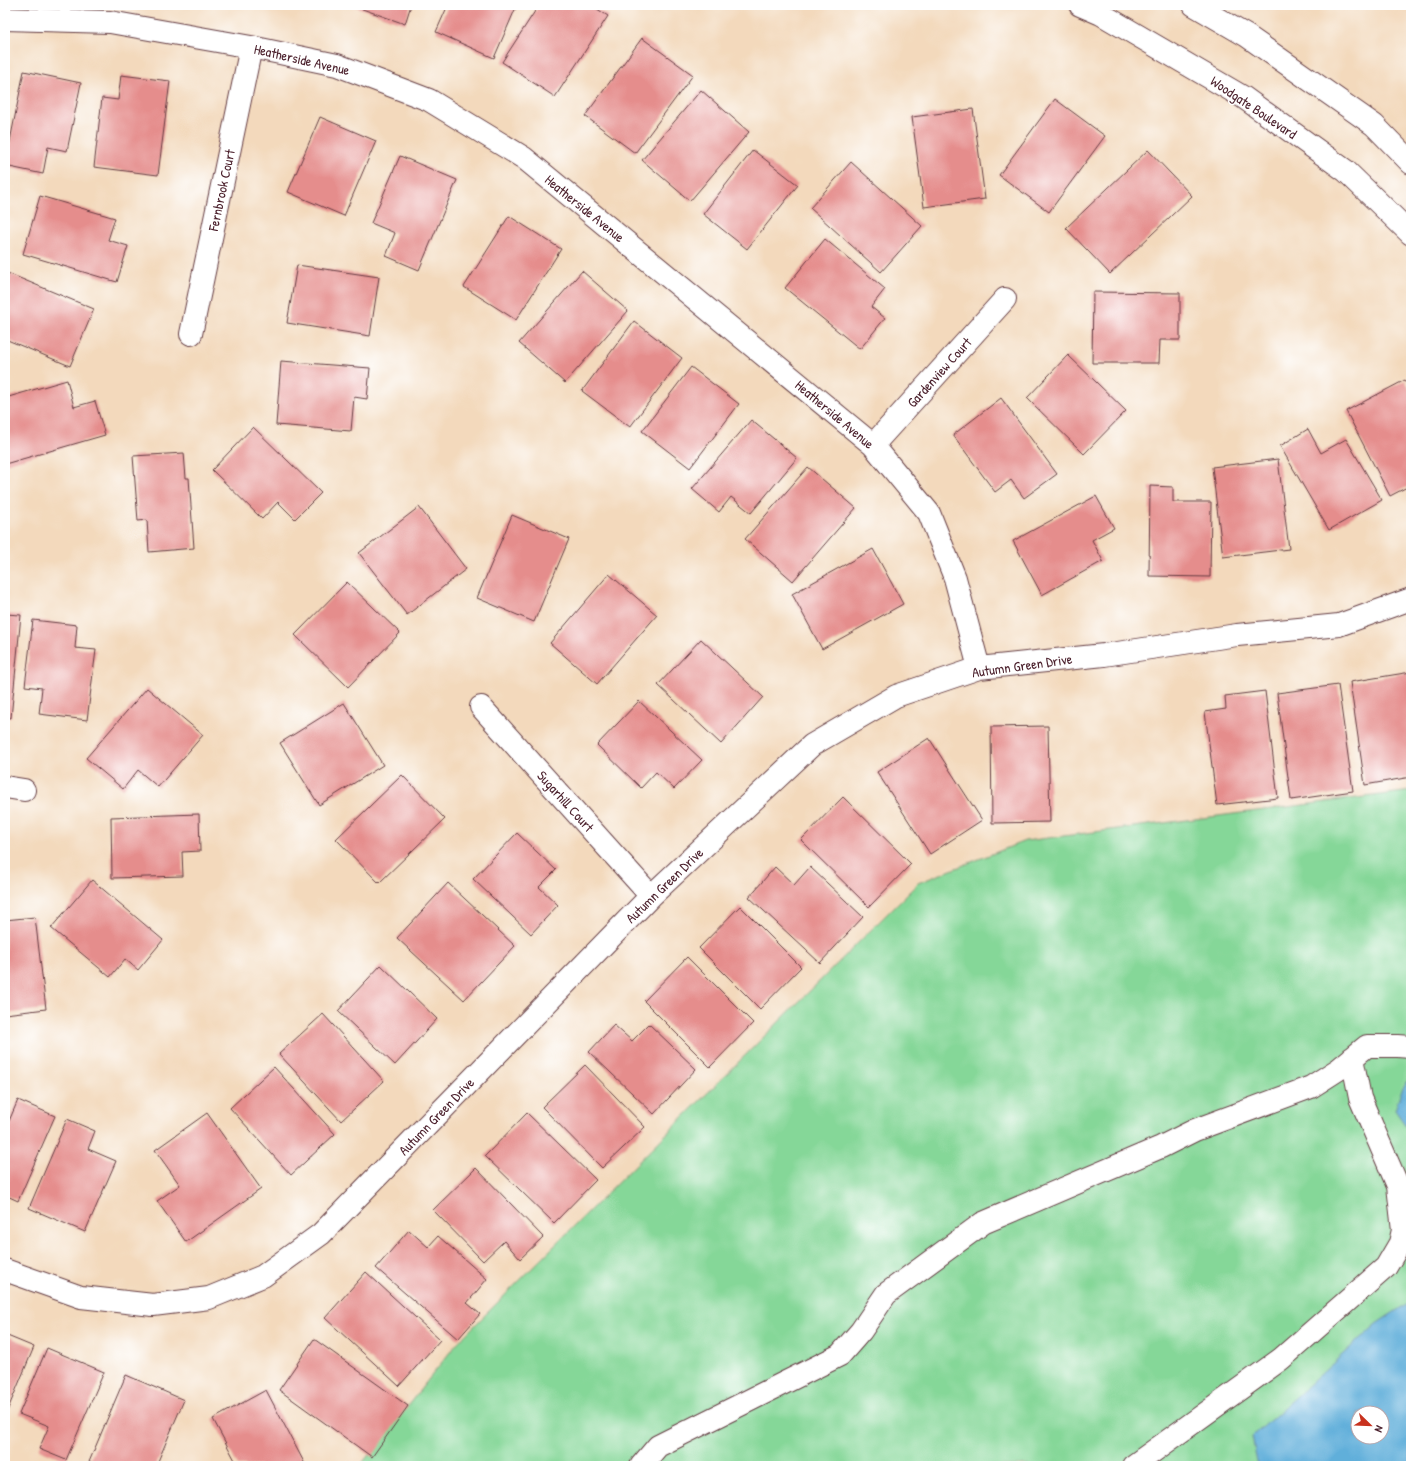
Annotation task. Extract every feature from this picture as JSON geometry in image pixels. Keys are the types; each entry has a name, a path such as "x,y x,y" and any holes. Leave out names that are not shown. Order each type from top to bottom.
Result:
{"street":[{"name":"Woodgate Boulevard","path":"1080,5 1101,14 1243,97 1346,171 1411,234"},
{"path":"1194,5 1247,36 1374,125 1411,163"},
{"name":"Heatherside Avenue","path":"5,19 110,22 251,47 337,65 429,100 524,158 873,445 929,513 955,578 979,668"},
{"name":"Fernbrook Court","path":"191,334 251,47"},
{"name":"Gardenview Court","path":"873,445 1005,299"},
{"name":"Autumn Green Drive","path":"5,1270 81,1297 153,1305 209,1298 263,1276 321,1234 651,896 812,745 896,696 979,668 1104,655 1237,635 1339,625 1411,599"},
{"name":"Sugarhill Court","path":"481,707 651,896"},
{"path":"641,1466 658,1446 840,1355 860,1331 886,1294 983,1223 1161,1147 1194,1130 1311,1087 1339,1069 1367,1046 1404,1047"},
{"path":"1133,1466 1281,1359 1386,1267 1400,1243 1403,1230 1398,1186 1360,1098 1352,1058"}],"green space":[{"path":"1411,791 1411,1466 360,1466 458,1342 918,883 1025,841"}],"water":[{"path":"1411,1076 1411,1133 1395,1110 1402,1089"},
{"path":"1411,1301 1411,1466 1258,1466 1252,1437 1376,1324"}],"building":[{"path":"351,5 411,5 405,24"},
{"path":"448,5 517,5 494,58 436,32"},
{"path":"539,5 591,5 608,16 555,97 502,62"},
{"path":"642,38 693,75 635,153 585,116"},
{"path":"24,71 81,83 67,151 48,147 43,174 5,166"},
{"path":"121,75 170,81 158,175 94,167 102,98 118,100"},
{"path":"701,90 749,132 690,201 642,160"},
{"path":"1055,99 1105,136 1049,212 999,175"},
{"path":"973,109 985,199 924,207 912,117"},
{"path":"320,117 376,141 344,216 288,192"},
{"path":"753,150 798,185 747,249 703,214"},
{"path":"1148,150 1192,196 1110,274 1066,228"},
{"path":"400,156 457,180 419,270 386,256 395,233 371,223"},
{"path":"851,162 922,226 881,272 810,208"},
{"path":"40,196 115,218 108,240 128,246 117,282 23,254"},
{"path":"509,216 561,249 516,320 464,287"},
{"path":"825,239 885,289 871,307 885,318 860,349 785,288"},
{"path":"297,265 379,277 370,336 287,323"},
{"path":"582,271 628,311 565,383 519,343"},
{"path":"5,272 94,309 70,366 5,339"},
{"path":"1093,292 1180,293 1180,340 1160,340 1159,363 1092,363"},
{"path":"634,321 682,358 630,427 582,391"},
{"path":"1068,355 1126,411 1084,454 1027,398"},
{"path":"281,361 370,368 367,399 354,397 351,431 276,425"},
{"path":"691,367 739,404 690,468 642,431"},
{"path":"67,380 74,407 95,401 105,435 5,464 5,398"},
{"path":"1405,380 1411,392 1411,485 1390,496 1346,411"},
{"path":"1001,398 1057,474 1024,498 1011,480 995,492 953,435"},
{"path":"751,420 797,458 751,513 731,497 719,512 692,489"},
{"path":"253,427 321,493 295,519 278,502 262,519 212,470"},
{"path":"1308,429 1321,453 1346,439 1382,500 1329,530 1280,446"},
{"path":"184,453 186,478 189,478 194,548 149,552 147,520 138,521 133,456"},
{"path":"1278,459 1289,549 1223,557 1212,467"},
{"path":"808,467 856,508 793,581 745,539"},
{"path":"1150,486 1173,487 1173,502 1211,502 1210,577 1149,576"},
{"path":"1096,496 1114,528 1092,540 1103,561 1042,595 1013,541"},
{"path":"419,507 466,569 407,615 359,553"},
{"path":"512,515 569,539 534,622 477,598"},
{"path":"873,549 903,604 822,649 792,594"},
{"path":"609,574 657,615 597,684 550,643"},
{"path":"347,582 400,633 348,687 295,635"},
{"path":"5,614 21,615 11,718 5,717"},
{"path":"33,620 77,625 75,648 96,650 87,720 39,714 42,688 25,686"},
{"path":"701,639 763,697 721,744 658,685"},
{"path":"1411,672 1411,777 1365,785 1350,682"},
{"path":"1338,685 1353,791 1291,800 1277,693"},
{"path":"147,688 203,735 158,787 138,770 123,789 86,758"},
{"path":"1265,691 1278,798 1217,805 1205,712 1226,709 1225,696"},
{"path":"639,701 702,760 674,789 656,772 641,788 597,745"},
{"path":"344,703 383,765 319,805 280,743"},
{"path":"1048,726 1050,822 992,823 991,727"},
{"path":"929,738 982,820 930,854 877,772"},
{"path":"402,775 445,819 379,883 336,839"},
{"path":"843,797 911,864 869,907 801,840"},
{"path":"199,814 200,851 182,852 183,876 112,878 111,817"},
{"path":"517,833 556,870 539,887 558,905 531,934 473,879"},
{"path":"775,867 794,885 810,867 863,917 820,963 749,897"},
{"path":"92,880 163,940 138,970 125,959 110,977 51,928"},
{"path":"448,883 515,946 464,1000 397,938"},
{"path":"740,906 801,967 760,1009 699,948"},
{"path":"35,917 46,1009 5,1014 5,920"},
{"path":"687,957 753,1023 710,1067 644,1001"},
{"path":"381,965 437,1019 395,1065 338,1011"},
{"path":"323,1014 384,1081 341,1121 279,1054"},
{"path":"649,1024 696,1069 654,1114 589,1052 614,1025 632,1041"},
{"path":"585,1065 645,1127 602,1168 542,1107"},
{"path":"274,1067 335,1134 291,1175 230,1108"},
{"path":"18,1100 55,1116 18,1201 5,1195 5,1120 9,1121"},
{"path":"207,1113 261,1189 186,1242 157,1201 180,1185 155,1150"},
{"path":"527,1113 596,1180 554,1223 485,1156"},
{"path":"67,1119 95,1131 88,1149 116,1161 85,1232 29,1208"},
{"path":"476,1168 543,1237 520,1259 504,1241 483,1261 433,1210"},
{"path":"409,1230 428,1247 438,1236 487,1279 467,1303 480,1314 458,1339 376,1268"},
{"path":"366,1272 440,1340 399,1386 325,1318"},
{"path":"5,1335 34,1347 5,1416"},
{"path":"314,1339 408,1406 372,1457 279,1390"},
{"path":"47,1348 104,1372 66,1460 39,1449 49,1426 19,1414"},
{"path":"126,1375 184,1400 156,1466 98,1466 89,1462"},
{"path":"266,1390 306,1466 238,1466 213,1419"}]}
